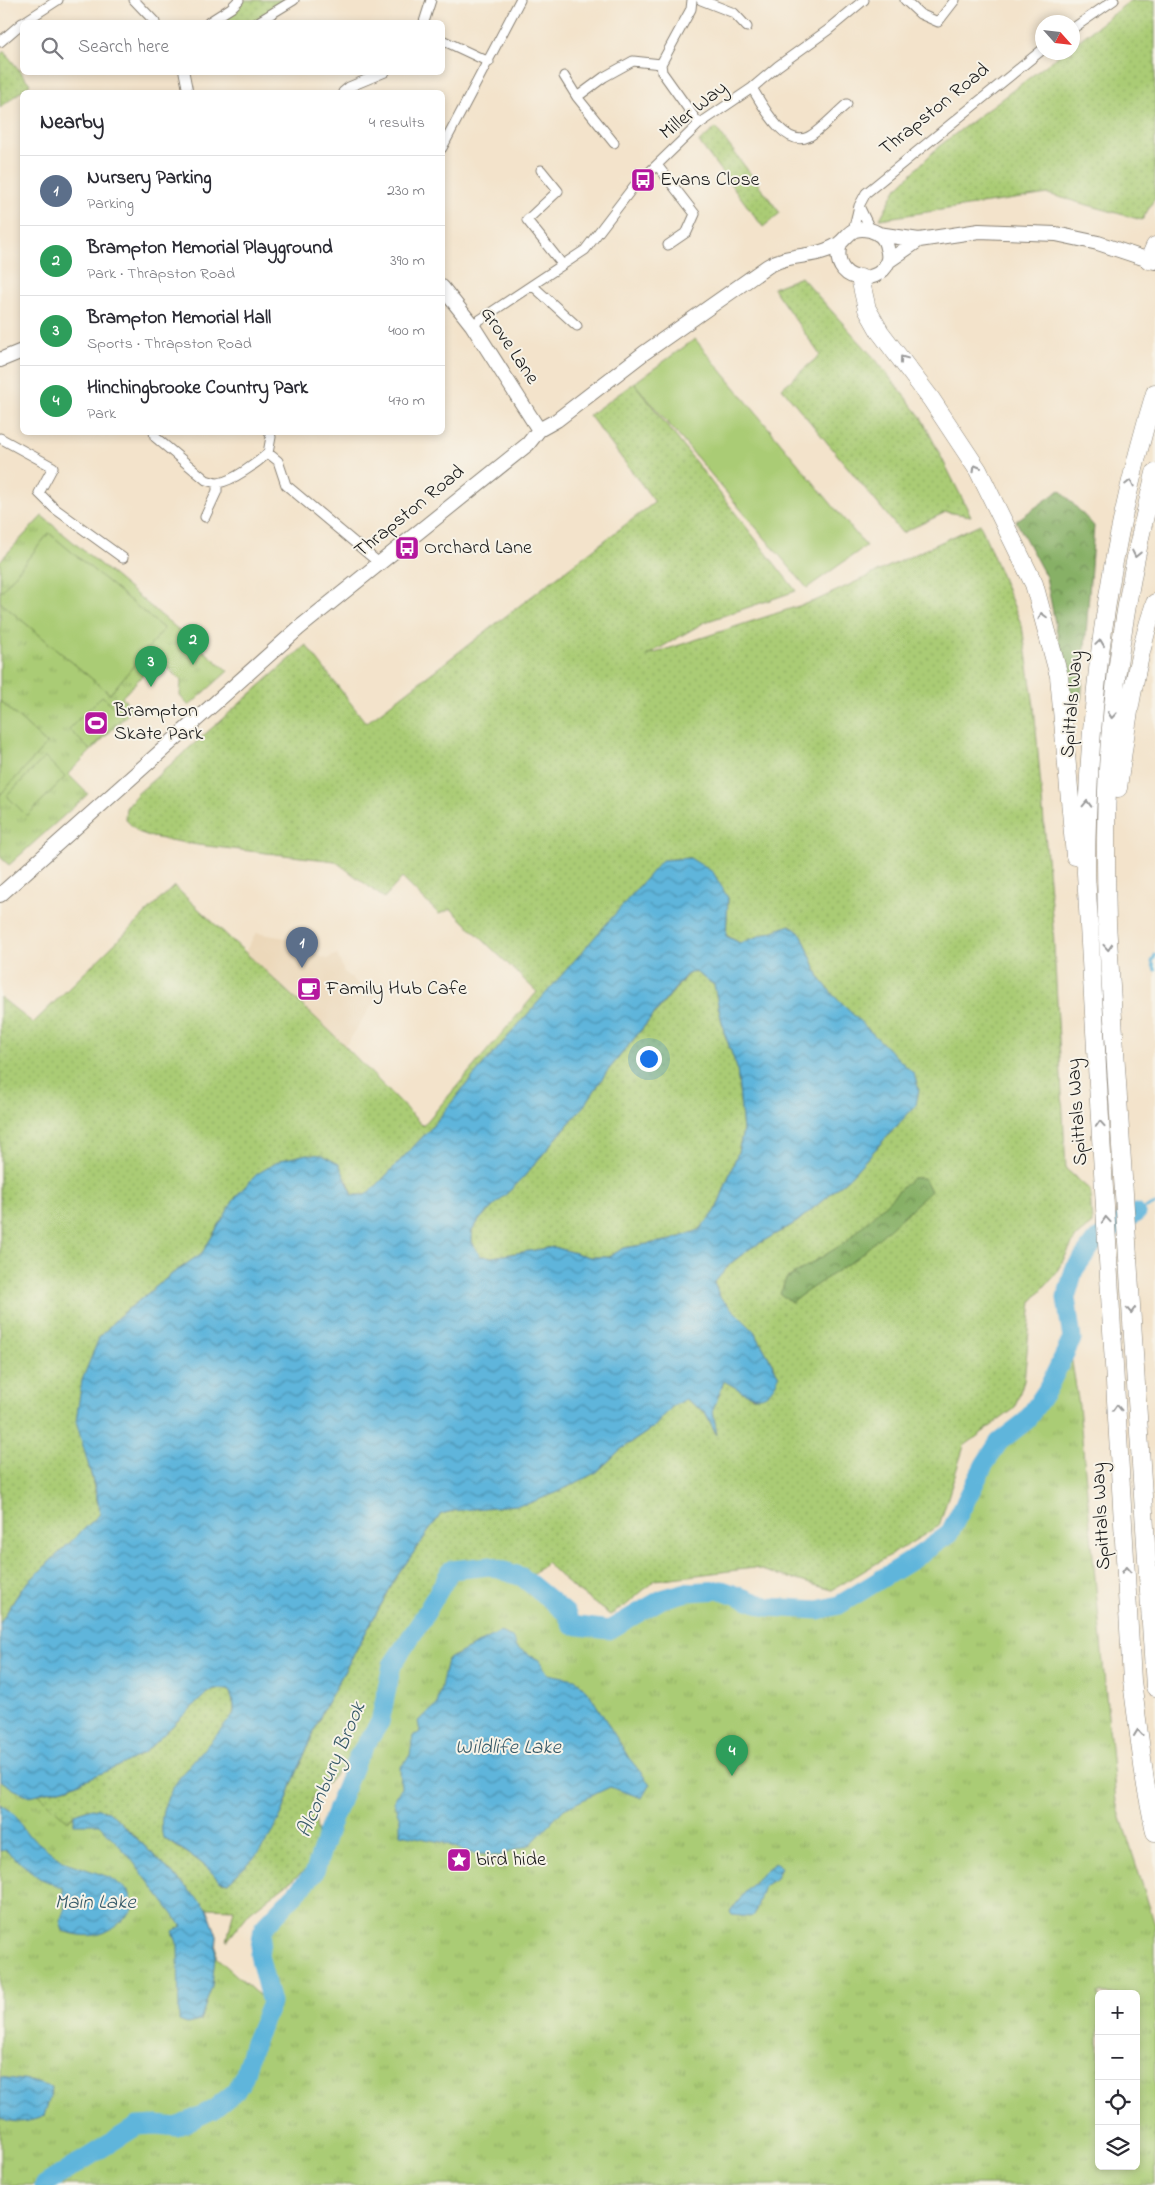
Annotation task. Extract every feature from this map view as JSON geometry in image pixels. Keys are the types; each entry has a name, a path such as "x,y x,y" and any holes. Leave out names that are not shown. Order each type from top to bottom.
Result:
{"highway":[{"path":"860,278 866,309 880,332 931,399 978,470 1034,584 1058,676 1073,818 1078,908 1090,975"},
{"name":"Spittals Way","path":"1155,393 1122,517 1103,618 1090,736 1086,822 1090,975 1109,1268 1132,1681 1145,1782 1155,1832"},
{"name":"Spittals Way","path":"1155,473 1129,594 1114,696 1107,790 1106,924 1155,1687"},
{"path":"1106,924 1117,791 1126,729 1145,632 1155,602"}],"main road":[{"path":"853,231 866,229 919,240 979,231 1047,234 1098,243 1153,256"},
{"name":"Thrapston Road","path":"0,895 299,628 528,444 539,430 557,420 644,353 768,266 778,260 828,250 840,243 853,231"},
{"path":"860,278 872,277 881,272 887,262 889,252 885,241 875,232"},
{"path":"887,262 919,240"},
{"path":"840,243 839,261 843,270"},
{"name":"Thrapston Road","path":"802,255 822,260 843,270 854,278 860,278"},
{"name":"Grove Lane","path":"445,291 472,325 539,430"},
{"path":"0,360 20,352"}],"street":[{"path":"27,20 57,0"},
{"path":"134,0 153,20"},
{"path":"212,20 231,8 239,0"},
{"path":"261,20 294,0"},
{"path":"425,20 430,0"},
{"path":"445,143 520,0"},
{"path":"692,0 691,9 661,64 662,72 699,124"},
{"path":"700,0 734,13 747,27"},
{"name":"Miller Way","path":"472,325 533,286 584,250 634,186 699,124 752,88 864,0"},
{"path":"904,0 920,14 938,22 955,0"},
{"path":"1080,23 1114,0"},
{"path":"0,42 20,25"},
{"path":"445,41 489,62"},
{"name":"Thrapston Road","path":"859,206 866,193 1035,56"},
{"path":"577,98 604,77 633,61 661,64"},
{"path":"186,75 188,90"},
{"path":"345,90 378,75"},
{"path":"564,76 577,98 614,143"},
{"path":"752,88 781,131 795,138 808,137 846,104"},
{"path":"657,165 694,214 687,232 668,244"},
{"path":"541,170 558,191 527,220 562,264"},
{"path":"853,231 859,206"},
{"path":"859,206 875,232"},
{"path":"533,286 576,326"},
{"path":"155,435 206,480 217,483 227,480 268,453 270,435"},
{"path":"0,438 53,468 39,493 54,508 123,558"},
{"path":"268,453 278,461 286,486 378,563"},
{"path":"205,517 217,491 217,483"}],"shaded area":[{"path":"256,933 285,938 326,959 337,954 344,972 376,999 345,1046 245,952"}],"green space":[{"path":"245,0 287,0 258,20 219,20 234,11"},
{"path":"1131,0 1155,0 1155,198 1142,220 1048,194 880,219 896,189 938,147 1053,60 1080,60 1080,40"},
{"path":"4,51 20,71 20,75 23,75 30,84 20,90 0,108 0,55"},
{"path":"716,128 780,213 763,227 699,142"},
{"path":"801,277 876,360 921,417 971,516 946,512 902,533 782,388 820,355 773,288"},
{"path":"695,339 866,546 807,588 634,383"},
{"path":"634,383 796,591 705,622 646,656 817,600 980,524 1022,626 1034,706 1053,927 1066,1169 1090,1190 1092,1224 1076,1237 1056,1273 1032,1301 1024,1381 1014,1409 964,1446 939,1526 832,1590 754,1568 655,1580 625,1606 610,1615 571,1586 546,1562 312,1798 319,1843 308,1868 250,1912 227,1941 234,1909 207,1908 109,1811 74,1814 65,1824 0,1787 38,1794 69,1787 144,1753 207,1693 214,1689 229,1689 234,1705 234,1713 163,1838 200,1862 219,1881 228,1883 256,1856 283,1811 292,1784 323,1710 397,1576 441,1514 597,1472 620,1450 653,1428 672,1407 685,1399 705,1412 716,1434 713,1410 724,1381 754,1398 779,1376 754,1331 720,1297 714,1283 731,1263 751,1248 797,1222 849,1178 916,1105 819,977 802,935 790,925 740,943 726,935 728,898 690,858 663,860 465,1086 431,1128 377,1185 365,1195 353,1195 348,1181 257,1174 237,1195 202,1253 172,1274 117,1318 99,1338 89,1466 100,1514 22,1588 0,1623 0,997 33,1023 174,886 335,1036 423,1126 537,992 451,909 439,914 402,878 384,898 335,861 198,845 152,837 138,832 125,819 126,808 136,795 306,645 366,723 655,502 589,415"},
{"path":"1060,490 1094,526 1081,702 1071,704 1046,577 1016,521"},
{"path":"42,516 228,671 189,706 180,696 181,680 158,659 122,697 133,709 68,774 88,794 9,865 0,857 0,561"},
{"path":"49,533 164,629 110,694 0,602 0,593"},
{"name":"Brampton Skate Park","path":"102,696 123,716 90,750 69,729"},
{"path":"0,701 47,744 0,795"},
{"path":"45,757 65,777 27,816 7,796"},
{"path":"694,971 714,985 724,1032 737,1068 743,1131 738,1152 715,1212 699,1230 672,1240 623,1248 609,1257 589,1257 554,1247 492,1257 480,1256 472,1242 472,1231 480,1219 522,1179 587,1102 606,1073 687,975"},
{"path":"912,1178 924,1178 931,1191 858,1257 791,1302 780,1294 786,1279 846,1242"},
{"path":"1068,1337 1079,1406 1116,1802 1155,1924 1155,2185 0,2185 0,1759 68,1821 82,1811 98,1809 109,1811 207,1908 217,1936 216,1957 255,1992 270,2002 259,1955 263,1928 314,1874 330,1826 357,1758 380,1722 392,1665 420,1623 451,1570 490,1566 522,1577 566,1613 572,1625 609,1630 662,1599 722,1590 768,1607 819,1610 839,1605 868,1589 949,1534 984,1465 999,1443 1026,1421 1047,1390 1059,1364"}],"water":[{"path":"690,858 713,872 728,898 726,936 740,943 790,925 802,935 819,977 834,996 914,1074 919,1090 916,1105 849,1178 797,1222 751,1248 731,1263 714,1283 720,1297 754,1331 779,1376 768,1394 762,1397 748,1395 724,1381 713,1410 717,1435 705,1412 685,1399 672,1407 653,1428 620,1450 597,1472 556,1493 527,1504 453,1511 441,1514 397,1576 323,1710 292,1784 283,1811 271,1836 256,1856 228,1883 219,1881 200,1862 163,1838 162,1820 166,1803 174,1787 197,1756 234,1713 234,1705 229,1689 214,1689 207,1693 144,1753 117,1767 68,1787 30,1796 15,1790 0,1780 0,1623 22,1588 100,1514 96,1492 76,1421 82,1380 99,1338 117,1318 172,1274 202,1253 237,1195 257,1174 281,1160 307,1154 322,1155 339,1164 353,1195 365,1195 377,1185 431,1128 465,1086 662,860","holes":["694,971 714,985 724,1032 737,1068 743,1131 738,1152 715,1212 699,1230 672,1240 623,1248 609,1257 589,1257 554,1247 492,1257 480,1256 472,1242 472,1231 480,1219 522,1179 587,1102 606,1073 686,975"]},
{"name":"Wildlife Lake","path":"500,1632 512,1637 516,1647 539,1660 548,1674 575,1679 589,1693 629,1758 650,1784 642,1798 610,1787 564,1809 531,1844 499,1856 470,1853 441,1842 400,1834 400,1819 393,1802 401,1788 400,1768 410,1755 413,1736 420,1732 418,1721 437,1705 447,1660"},
{"name":"Main Lake","path":"0,1804 15,1815 26,1833 62,1861 109,1877 129,1891 134,1908 119,1924 103,1933 85,1936 63,1931 60,1921 65,1908 63,1888 39,1878 5,1850 0,1851"},
{"path":"92,1808 109,1811 207,1908 217,1936 212,1986 200,2021 187,2024 179,2021 178,1946 173,1931 182,1926 128,1855 99,1824 74,1824 74,1814"},
{"path":"775,1863 781,1867 775,1879 764,1886 754,1916 732,1915 730,1912 751,1886"},
{"path":"0,2077 30,2081 51,2087 44,2116 22,2122 5,2120 0,2117"}],"waterway":[{"name":"Alconbury Brook","path":"1155,955 1152,962 1155,970"},
{"name":"Alconbury Brook","path":"1136,1213 1155,1204"},
{"name":"Alconbury Brook","path":"44,2185 137,2126 177,2127 214,2109 236,2091 244,2077 253,2045 271,2003 259,1955 263,1928 314,1874 330,1826 357,1758 380,1722 392,1665 420,1623 451,1570 490,1566 522,1577 566,1613 572,1625 609,1630 662,1599 687,1592 722,1590 768,1607 819,1610 839,1605 915,1558 949,1534 984,1465 999,1442 1026,1421 1047,1390 1072,1339 1066,1298 1074,1270 1095,1241 1136,1213"}],"place":[{"name":"Evans Close","path":"643,180"},
{"name":"Orchard Lane","path":"407,548"},
{"name":"Brampton Memorial Playground","path":"193,665"},
{"name":"Brampton Memorial Hall","path":"151,687"},
{"name":"Brampton Skate Park","path":"96,723"},
{"name":"Nursery Parking","path":"302,968"},
{"name":"Family Hub Cafe","path":"309,989"},
{"name":"Hinchingbrooke Country Park","path":"732,1776"},
{"name":"bird hide","path":"459,1860"}]}
